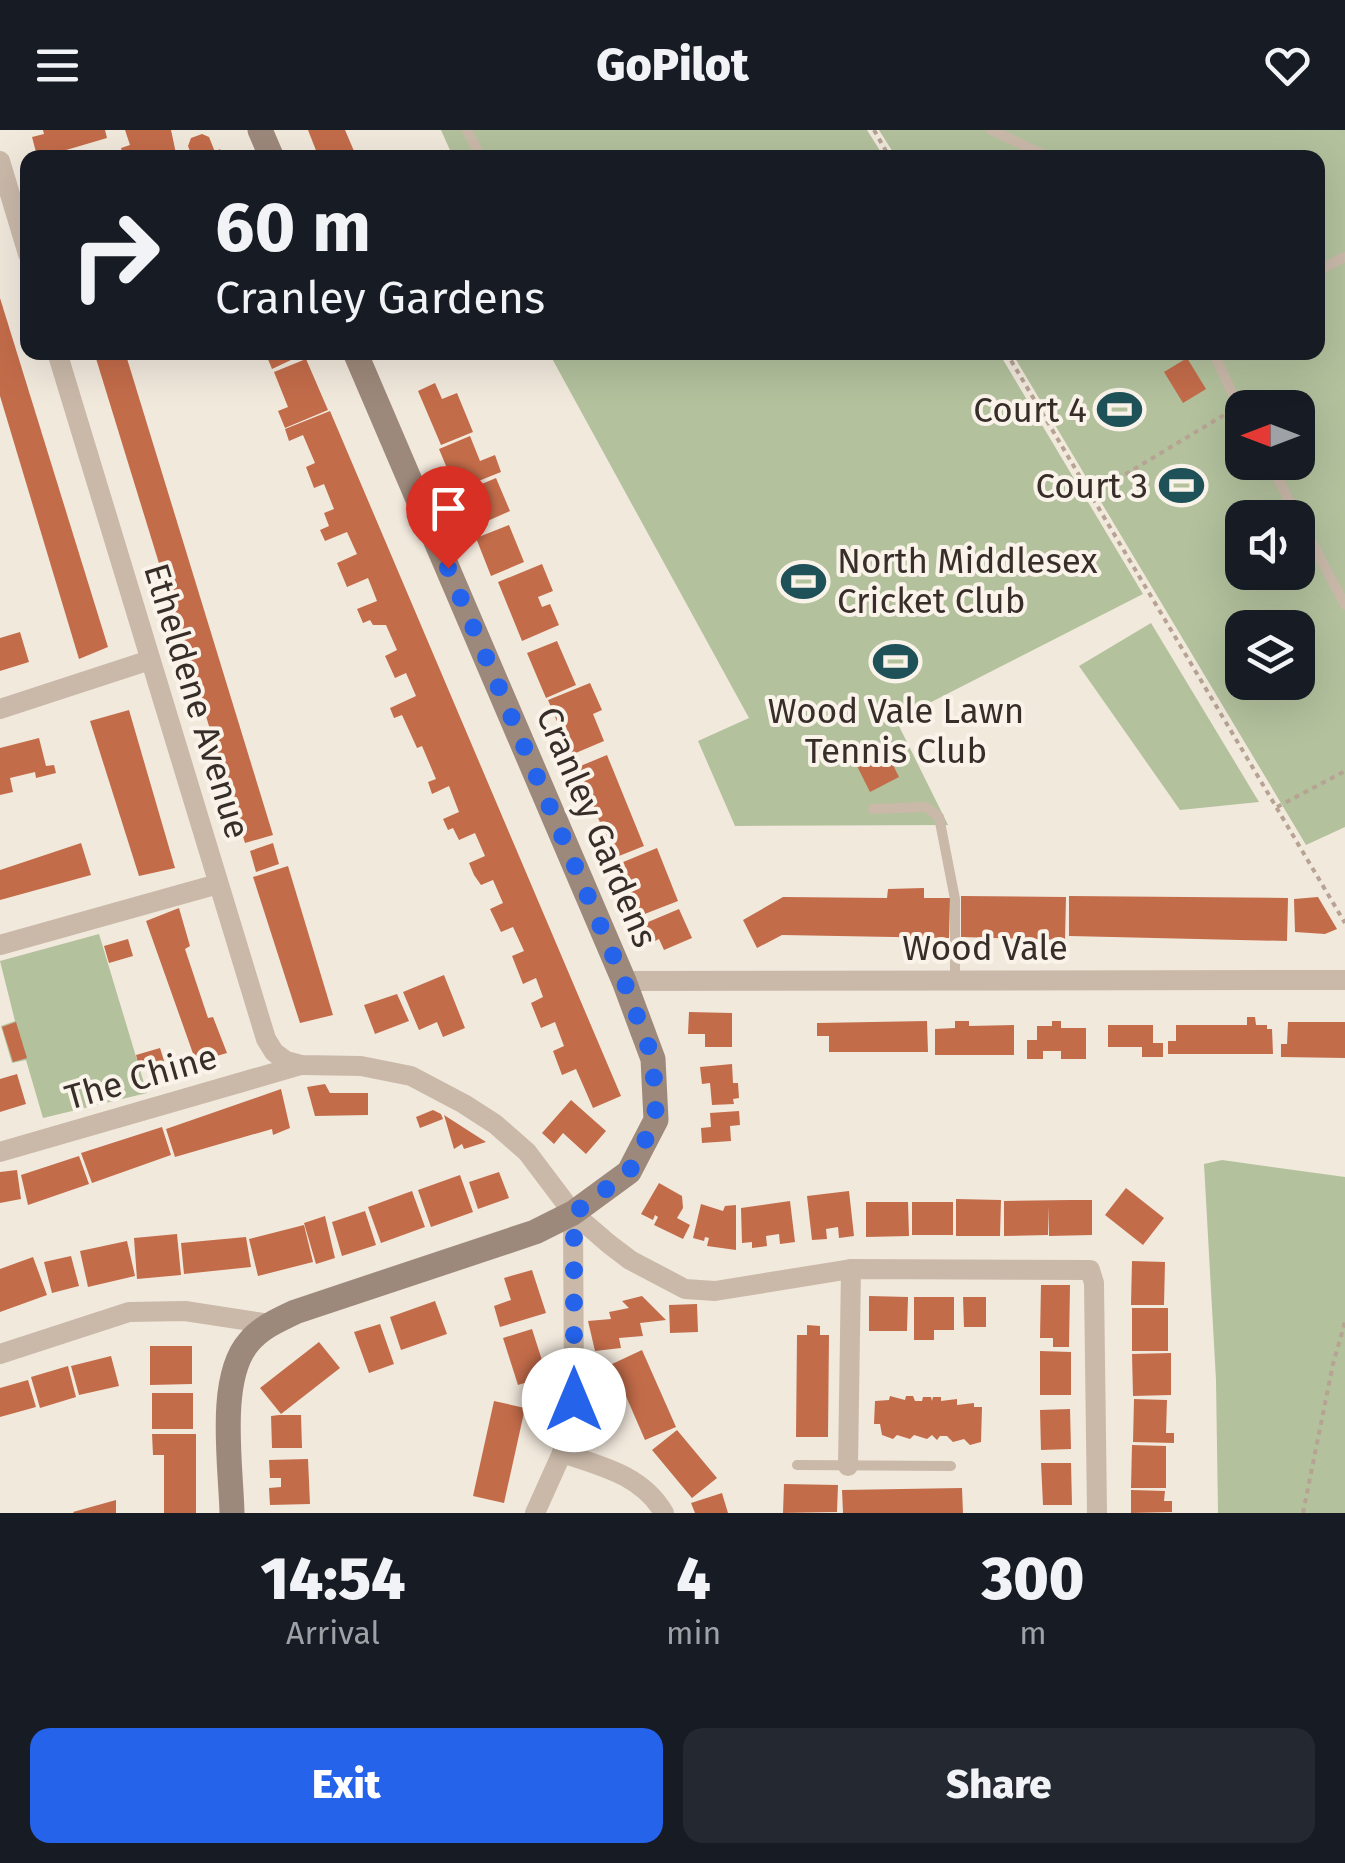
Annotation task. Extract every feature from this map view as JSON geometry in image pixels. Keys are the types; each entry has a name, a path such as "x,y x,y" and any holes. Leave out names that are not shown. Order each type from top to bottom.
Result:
{"street":[{"path":"0,162 20,228"},
{"name":"Etheldene Avenue","path":"59,360 266,1039 274,1052 294,1064"},
{"name":"Cranley Gardens","path":"232,1513 230,1398 234,1368 248,1343 270,1324 296,1312 535,1232 574,1213 629,1172 656,1120 653,1059 624,981 358,360"},
{"path":"0,708 150,660"},
{"path":"0,945 218,884"},
{"name":"Wood Vale","path":"624,981 1345,980"},
{"name":"The Chine","path":"0,1152 294,1064 362,1066 411,1076 495,1124 526,1152 574,1213 630,1260 685,1289 714,1291 852,1269 1090,1270 1094,1283 1097,1513"},
{"path":"535,1513 562,1453 574,1400 574,1213"},
{"path":"848,1466 852,1269"},
{"path":"0,1354 129,1312 184,1312 270,1324"},
{"path":"562,1453 622,1472 646,1490 664,1513"}],"lane":[{"path":"1000,132 1035,150"},
{"path":"1217,360 1231,390"},
{"path":"1278,480 1345,605"},
{"path":"872,810 926,807 939,817 955,899 955,981"},
{"path":"797,1465 951,1466"}],"path":[{"path":"1011,360 1345,923"},
{"path":"1091,495 1225,419"},
{"path":"1277,807 1345,771"},
{"path":"1303,1513 1345,1322"}],"green space":[{"path":"441,130 867,130 880,150 450,150"},
{"path":"879,130 1345,130 1345,827 1306,845 1016,360 1325,360 1325,150 892,150"},
{"name":"North Middlesex Cricket Club","path":"553,360 1003,360 1143,594 896,720 948,825 735,826 698,741 749,718"},
{"path":"1151,623 1259,802 1180,810 1079,666"},
{"path":"99,934 147,1093 43,1118 26,1060 12,1063 1,1026 15,1021 0,961"},
{"path":"1222,1160 1345,1177 1345,1513 1218,1513 1216,1380 1204,1164"}],"building":[{"path":"43,130 105,130 107,138 66,150 35,150 32,137 44,134"},
{"path":"125,130 171,130 175,150 122,150 130,145"},
{"path":"308,130 345,130 354,150 316,150"},
{"path":"202,134 209,137 214,150 190,150 191,138"},
{"path":"0,298 108,647 79,659 0,396"},
{"path":"96,360 127,360 273,835 245,843"},
{"path":"268,360 291,360 272,369"},
{"path":"306,360 328,410 285,428 278,411 288,407 274,372"},
{"path":"1188,360 1206,389 1183,403 1164,372"},
{"path":"435,383 442,399 457,393 473,432 441,445 418,391"},
{"path":"330,411 621,1096 593,1108 576,1069 562,1075 553,1051 564,1046 555,1022 541,1028 531,1003 543,997 536,978 523,984 512,956 524,951 513,927 501,932 490,909 503,903 493,880 481,885 474,875 469,863 485,856 475,833 459,840 453,828 448,830 443,819 459,812 449,786 432,794 428,782 436,779 422,746 417,748 402,715 394,718 390,708 416,696 406,673 395,678 385,656 397,650 386,625 373,625 370,620 363,623 357,609 377,601 368,578 347,587 337,563 357,554 347,532 325,541 320,530 329,526 324,513 334,509 324,484 314,488 306,467 315,463 303,435 289,441 285,429"},
{"path":"470,436 480,461 495,455 501,472 456,490 439,449"},
{"path":"496,478 510,511 474,527 460,493"},
{"path":"509,525 524,562 491,576 476,538"},
{"path":"542,564 553,591 538,597 542,607 550,604 559,625 522,641 498,582"},
{"path":"20,632 29,662 0,671 0,638"},
{"path":"557,641 576,685 546,698 527,653"},
{"path":"590,683 602,710 593,714 604,741 571,755 548,700"},
{"path":"129,710 175,868 139,876 90,721"},
{"path":"39,738 46,766 54,765 56,773 36,778 35,772 10,778 13,792 0,795 0,748"},
{"path":"885,749 899,777 870,792 856,764"},
{"path":"607,755 644,846 614,858 578,767"},
{"path":"81,843 91,875 0,900 0,870"},
{"path":"273,843 279,864 256,872 250,851"},
{"path":"657,848 678,901 637,917 616,865"},
{"path":"288,866 333,1015 300,1023 253,877"},
{"path":"924,888 924,898 950,898 949,938 782,935 757,948 743,920 783,897 887,898 888,889"},
{"path":"961,896 1066,897 1065,940 961,937"},
{"path":"1069,896 1288,898 1287,941 1069,936"},
{"path":"1318,897 1337,929 1325,934 1295,932 1294,899"},
{"path":"179,908 190,946 185,949 208,1018 213,1017 227,1053 196,1062 146,921"},
{"path":"679,909 692,938 664,950 659,939 649,944 641,925"},
{"path":"128,939 133,956 109,963 104,946"},
{"path":"444,975 465,1028 443,1037 437,1022 419,1030 403,992"},
{"path":"397,994 409,1021 375,1034 364,1005"},
{"path":"689,1012 732,1013 732,1047 705,1047 705,1034 688,1034"},
{"path":"1247,1017 1255,1017 1256,1025 1272,1029 1273,1054 1168,1054 1168,1041 1176,1041 1176,1025 1247,1025"},
{"path":"927,1021 928,1052 829,1052 829,1036 817,1036 817,1023"},
{"path":"955,1021 969,1021 969,1026 1014,1025 1014,1055 935,1055 935,1029 955,1028"},
{"path":"1052,1021 1061,1021 1061,1028 1086,1028 1086,1059 1061,1059 1061,1051 1043,1051 1043,1059 1027,1059 1027,1040 1037,1040 1037,1026 1052,1026"},
{"path":"16,1022 27,1058 13,1062 2,1027"},
{"path":"1288,1022 1345,1022 1345,1058 1281,1057 1281,1044 1287,1044"},
{"path":"1108,1025 1153,1025 1153,1043 1163,1043 1163,1057 1142,1057 1142,1047 1108,1047"},
{"path":"160,1048 165,1064 140,1071 136,1055"},
{"path":"732,1064 739,1098 733,1099 734,1104 712,1105 710,1083 702,1084 700,1067"},
{"path":"17,1074 26,1104 0,1112 0,1079"},
{"path":"325,1084 330,1093 368,1093 368,1115 315,1116 307,1087"},
{"path":"281,1089 290,1128 273,1135 272,1129 175,1157 166,1129"},
{"path":"571,1100 606,1131 586,1154 563,1133 554,1144 542,1133"},
{"path":"433,1110 443,1119 420,1128 416,1117"},
{"path":"739,1111 740,1125 730,1126 731,1141 702,1143 701,1128 711,1127 710,1113"},
{"path":"444,1115 486,1142 464,1149 462,1144 454,1149"},
{"path":"162,1127 171,1155 92,1183 81,1153"},
{"path":"79,1156 89,1184 28,1205 21,1175"},
{"path":"17,1170 21,1199 0,1203 0,1172"},
{"path":"499,1172 509,1198 478,1209 469,1182"},
{"path":"460,1175 473,1212 431,1227 418,1190"},
{"path":"659,1183 682,1196 683,1208 677,1218 690,1225 683,1239 654,1225 658,1217 655,1215 653,1220 641,1214"},
{"path":"1126,1188 1164,1218 1143,1245 1105,1215"},
{"path":"412,1191 425,1227 381,1243 368,1207"},
{"path":"849,1191 854,1236 839,1238 838,1227 826,1229 827,1239 812,1240 807,1196"},
{"path":"956,1199 1001,1200 1000,1236 956,1236"},
{"path":"1092,1200 1092,1235 1049,1236 1049,1206 1048,1235 1004,1236 1004,1201"},
{"path":"790,1201 795,1242 780,1244 779,1234 766,1236 767,1246 752,1248 752,1242 742,1243 741,1208"},
{"path":"866,1202 908,1202 909,1236 866,1237"},
{"path":"912,1202 953,1202 953,1235 912,1235"},
{"path":"701,1204 723,1211 725,1206 736,1205 736,1250 707,1246 709,1238 693,1238"},
{"path":"365,1211 376,1245 342,1256 332,1222"},
{"path":"325,1216 335,1258 316,1264 304,1223"},
{"path":"304,1225 313,1262 258,1276 249,1239"},
{"path":"177,1234 181,1275 137,1279 134,1238"},
{"path":"246,1237 251,1267 184,1274 181,1243"},
{"path":"127,1241 135,1276 88,1287 80,1251"},
{"path":"71,1256 79,1286 52,1293 44,1262"},
{"path":"33,1257 47,1295 0,1312 0,1269"},
{"path":"1132,1261 1165,1262 1164,1305 1131,1305"},
{"path":"532,1270 546,1313 500,1327 494,1306 511,1300 504,1278"},
{"path":"1041,1285 1070,1285 1069,1347 1053,1347 1053,1338 1040,1338"},
{"path":"642,1296 666,1320 640,1323 643,1336 619,1338 621,1348 595,1351 588,1321 611,1319 609,1312 629,1308 622,1301"},
{"path":"869,1296 908,1297 907,1331 869,1331"},
{"path":"914,1297 954,1297 954,1330 934,1330 934,1340 914,1340"},
{"path":"963,1297 986,1297 986,1327 964,1327"},
{"path":"435,1301 447,1334 401,1350 390,1317"},
{"path":"697,1304 698,1332 670,1333 669,1305"},
{"path":"1132,1308 1168,1308 1168,1351 1132,1351"},
{"path":"380,1324 394,1364 369,1373 354,1332"},
{"path":"807,1325 820,1326 820,1335 829,1335 828,1437 796,1437 797,1335 807,1335"},
{"path":"532,1329 547,1376 518,1385 503,1338"},
{"path":"319,1342 340,1368 281,1414 260,1388"},
{"path":"150,1346 192,1346 192,1384 150,1385"},
{"path":"642,1350 676,1427 645,1440 612,1364"},
{"path":"1040,1351 1071,1352 1071,1395 1040,1395"},
{"path":"1171,1353 1171,1395 1133,1396 1132,1354"},
{"path":"111,1356 119,1386 79,1395 71,1366"},
{"path":"68,1366 76,1397 40,1408 31,1377"},
{"path":"28,1380 36,1407 0,1417 0,1388"},
{"path":"152,1393 193,1393 193,1429 152,1429"},
{"path":"890,1396 905,1400 906,1396 913,1396 915,1401 941,1397 941,1401 957,1399 957,1405 974,1403 974,1407 982,1407 981,1442 970,1445 964,1439 953,1442 947,1436 937,1440 932,1435 927,1439 914,1435 910,1439 897,1435 893,1439 882,1435 880,1424 874,1424 875,1401 889,1400"},
{"path":"1134,1399 1167,1400 1166,1433 1174,1433 1174,1443 1133,1442"},
{"path":"494,1401 525,1408 504,1503 473,1496"},
{"path":"1070,1409 1071,1449 1041,1450 1040,1410"},
{"path":"301,1415 302,1448 272,1448 271,1416"},
{"path":"677,1430 717,1478 692,1498 652,1450"},
{"path":"152,1434 196,1434 196,1513 164,1513 164,1455 153,1455"},
{"path":"1132,1445 1166,1446 1166,1488 1131,1488"},
{"path":"308,1459 310,1504 270,1505 269,1488 281,1487 281,1478 270,1478 269,1460"},
{"path":"1041,1463 1071,1463 1072,1505 1043,1505"},
{"path":"784,1484 838,1485 837,1512 783,1513"},
{"path":"962,1488 963,1513 843,1513 842,1490"},
{"path":"1131,1490 1165,1491 1164,1501 1172,1501 1172,1512 1131,1513"},
{"path":"722,1493 728,1513 695,1513 691,1503"},
{"path":"116,1500 116,1513 73,1512"}],"place":[{"name":"Court 4","path":"1120,410"},
{"name":"Court 3","path":"1181,486"},
{"name":"North Middlesex Cricket Club","path":"804,581"},
{"name":"Wood Vale Lawn Tennis Club","path":"896,661"}],"route":[{"path":"448,568 624,981 653,1059 656,1120 629,1172 574,1213 574,1400"}]}
